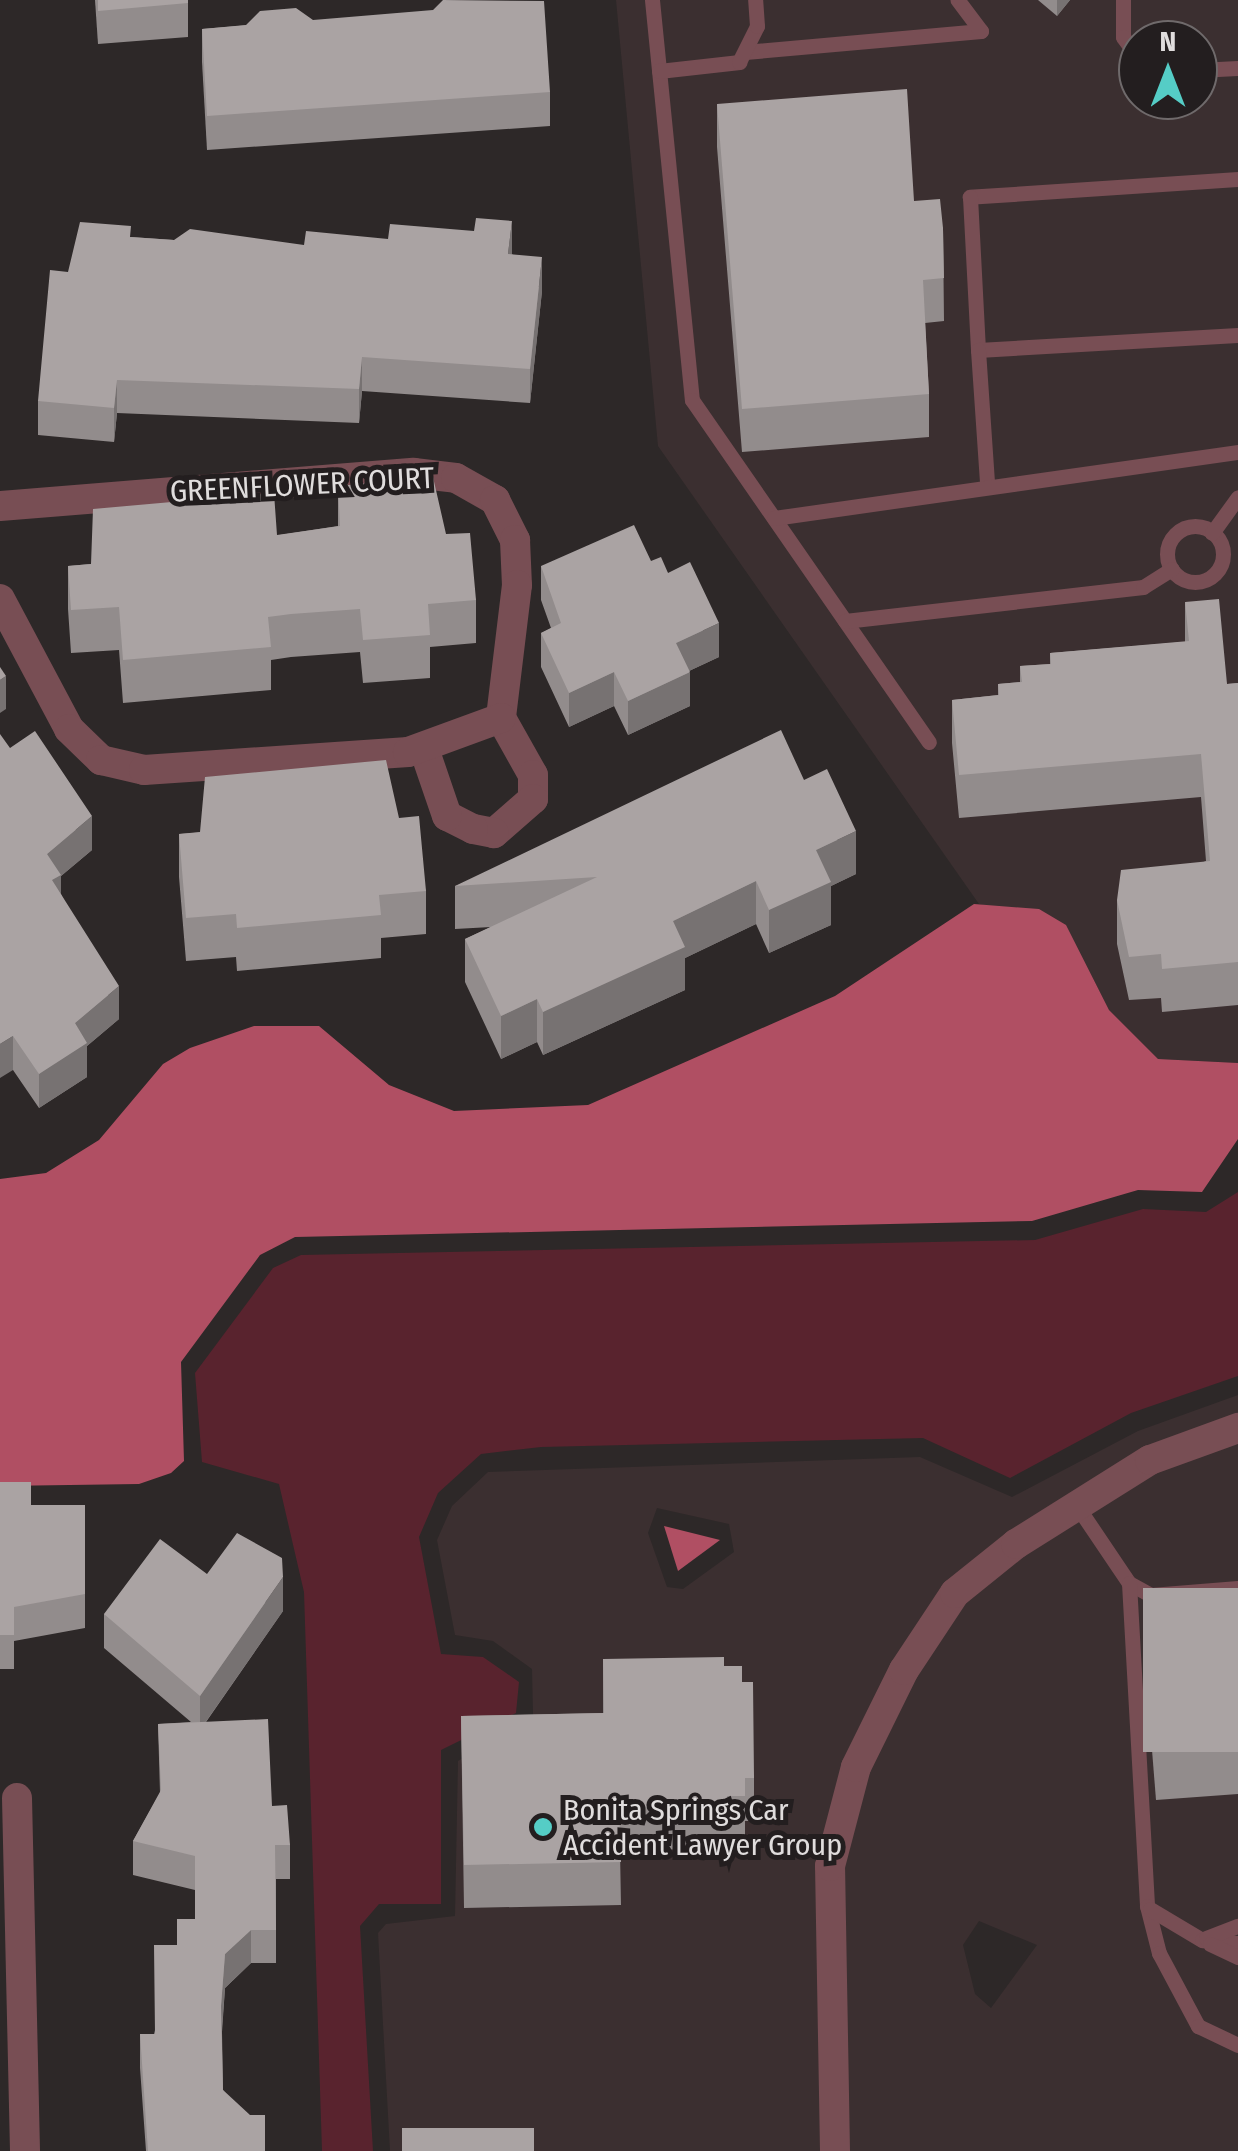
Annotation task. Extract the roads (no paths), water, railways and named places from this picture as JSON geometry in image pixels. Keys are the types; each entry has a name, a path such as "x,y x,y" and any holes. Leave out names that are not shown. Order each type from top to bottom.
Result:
{"street":[{"name":"GREENFLOWER COURT","path":"0,506 414,473 456,478 495,500 515,540 500,718"},
{"path":"0,599 69,729 101,760 144,770 424,749 500,718 533,775 533,799 494,833 447,816 424,749"},
{"path":"836,2151 830,1866 856,1767 956,1593 1076,1506 1150,1460 1238,1428"},
{"path":"17,1798 25,2151"}],"lane":[{"path":"652,0 692,400 929,742"},
{"path":"659,71 739,62 757,26 755,0"},
{"path":"744,52 981,31 958,0"},
{"path":"987,483 970,197 1238,179"},
{"path":"978,350 1238,336"},
{"path":"774,518 987,483 1238,452"},
{"path":"1212,532 1238,497"},
{"path":"1212,532 1222,554 1216,572 1191,582 1172,569 1167,549 1176,533 1212,532"},
{"path":"845,621 1143,587 1172,569"},
{"path":"1076,1506 1129,1583 1151,1595 1238,1588"},
{"path":"1129,1583 1147,1906 1160,1953 1198,2026 1238,2046"},
{"path":"1147,1906 1238,1957"},
{"path":"1202,1940 1238,1926"},
{"path":"1202,1940 1238,1943"}],"place":[{"name":"Bonita Springs Car Accident Lawyer Group","path":"543,1827"}]}
